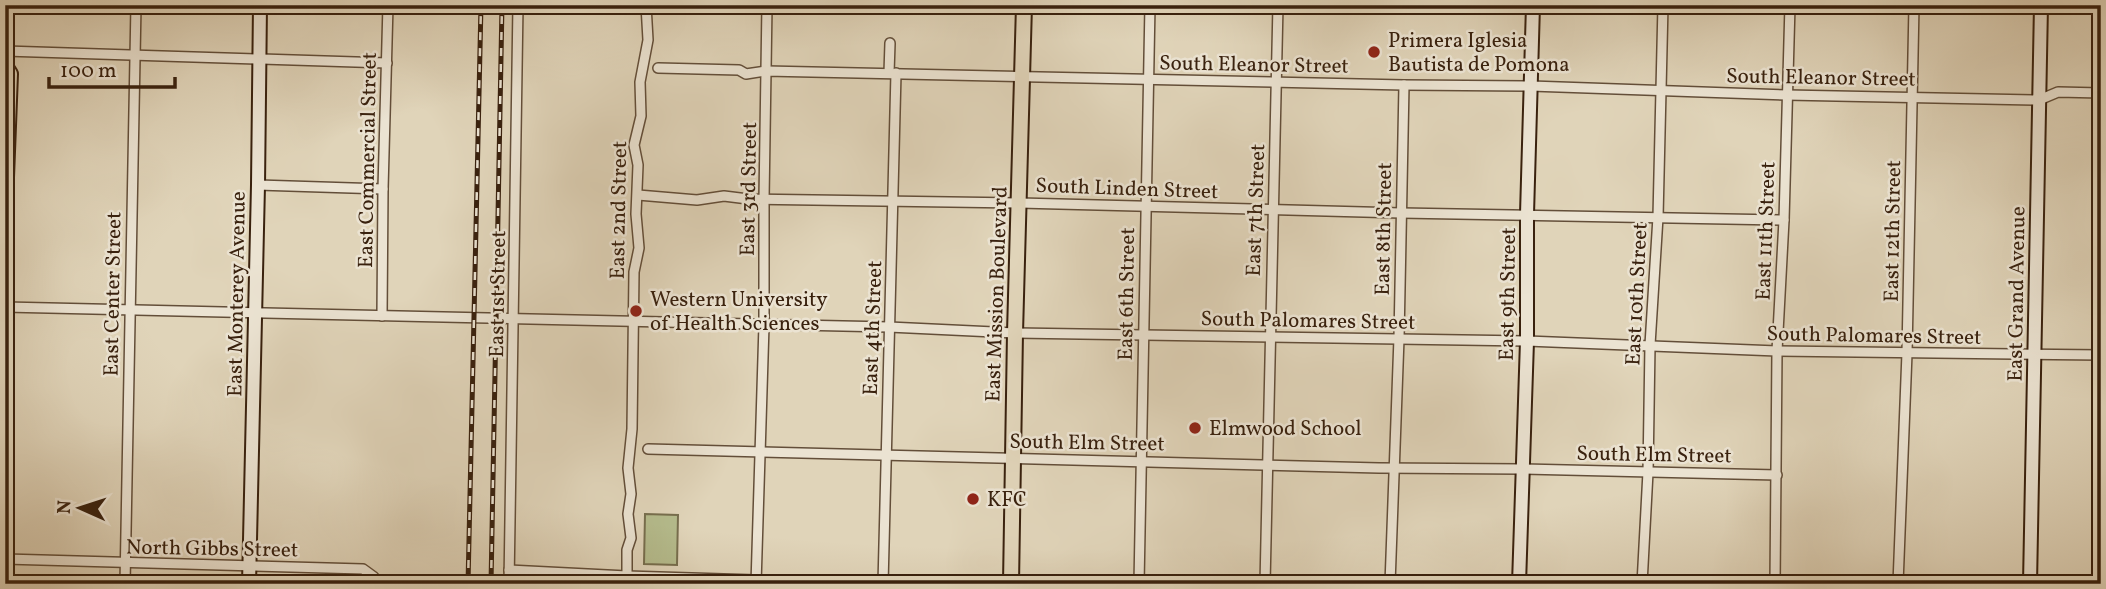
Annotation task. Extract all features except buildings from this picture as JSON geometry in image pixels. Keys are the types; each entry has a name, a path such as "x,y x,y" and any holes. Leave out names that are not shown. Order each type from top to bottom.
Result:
{"main road":[{"name":"East Mission Boulevard","path":"1011,584 1024,5"},
{"path":"5,66 10,74 5,203"}],"street":[{"name":"East Center Street","path":"125,584 136,5"},
{"name":"East Monterey Avenue","path":"249,584 260,5"},
{"name":"East Commercial Street","path":"382,316 388,5"},
{"name":"East 1st Street","path":"509,584 518,5"},
{"name":"East 2nd Street","path":"627,580 627,550 631,538 628,468 632,429 634,272 639,248 636,215 638,165 634,145 641,116 640,82 648,40 646,5"},
{"name":"East 3rd Street","path":"756,582 764,325 767,5"},
{"name":"East 6th Street","path":"1139,584 1150,5"},
{"name":"East 7th Street","path":"1265,584 1278,5"},
{"name":"East 9th Street","path":"1519,584 1527,341 1527,214 1533,5"},
{"name":"East 10th Street","path":"1643,584 1650,345 1658,217 1663,5"},
{"name":"East 11th Street","path":"1775,584 1777,351 1790,5"},
{"name":"East 12th Street","path":"1898,584 1907,353 1914,5"},
{"name":"East Grand Avenue","path":"2030,584 2041,5"},
{"name":"East 4th Street","path":"883,584 893,201 893,73 890,43"},
{"path":"5,51 387,63"},
{"name":"South Eleanor Street","path":"658,68 739,70 754,67 766,71 1531,86 2039,100 2058,92 2101,93"},
{"name":"East 8th Street","path":"1391,584 1404,85"},
{"path":"258,185 383,188"},
{"name":"South Linden Street","path":"638,195 697,200 724,195 764,199 1020,202 1784,220"},
{"name":"South Palomares Street","path":"5,307 889,327 1015,333 1527,341 1777,351 2101,355"},
{"name":"South Elm Street","path":"648,449 1777,475"},
{"name":"North Gibbs Street","path":"5,559 363,569 374,580"},
{"path":"509,570 627,580 889,584"}],"green space":[{"path":"645,514 678,515 677,565 644,564"}],"railway":[{"path":"468,584 481,5"},
{"path":"491,584 502,5"}],"place":[{"name":"Primera Iglesia Bautista de Pomona","path":"1374,52"},
{"name":"Western University of Health Sciences","path":"636,311"},
{"name":"Elmwood School","path":"1195,428"},
{"name":"KFC","path":"973,499"}]}
